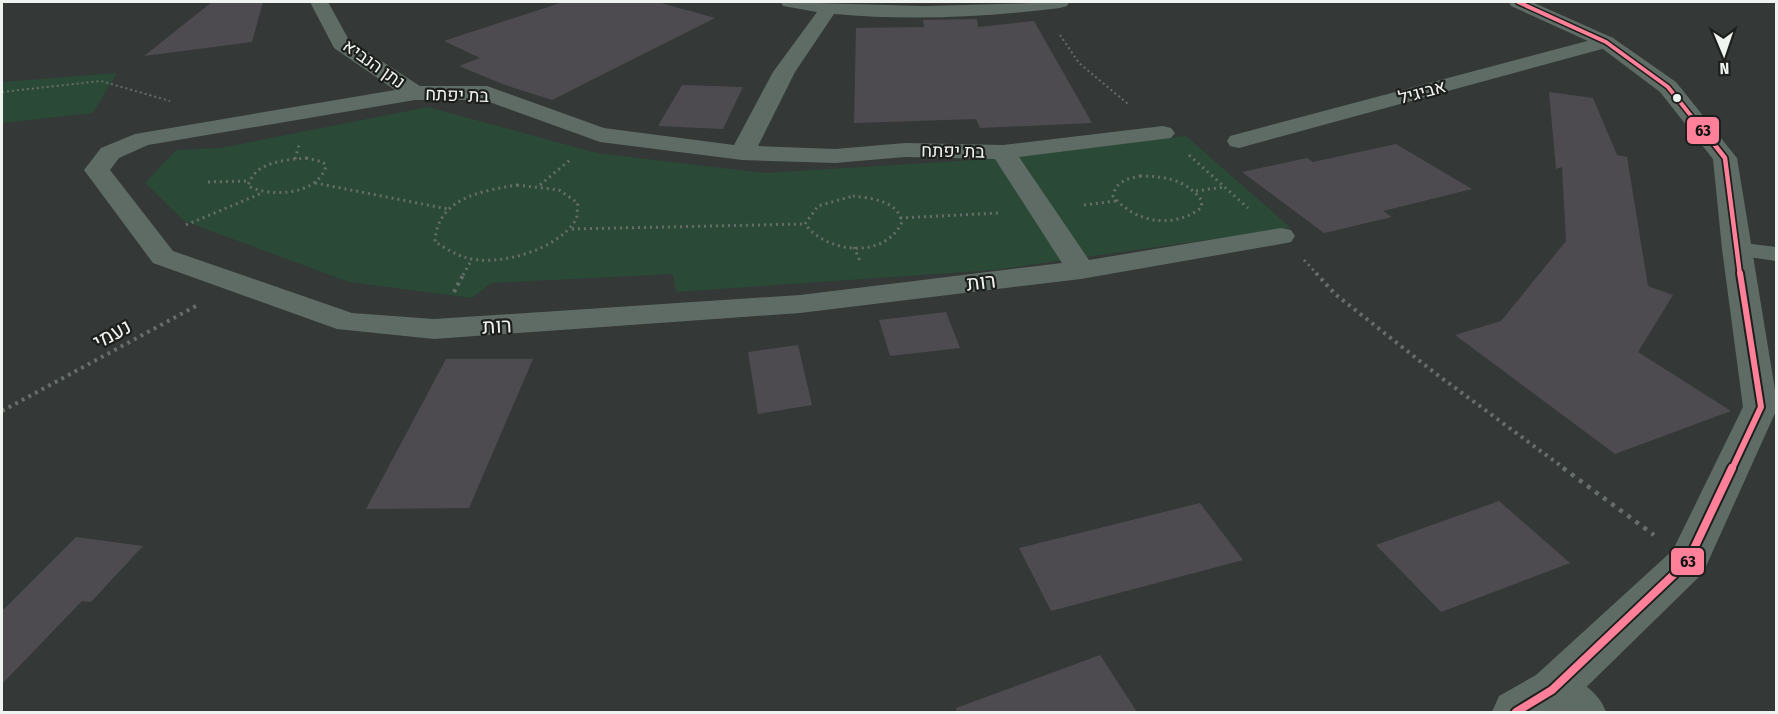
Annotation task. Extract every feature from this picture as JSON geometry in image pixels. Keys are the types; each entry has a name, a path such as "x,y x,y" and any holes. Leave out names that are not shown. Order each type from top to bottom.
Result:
{"street":[{"name":"נתן הנביא","path":"319,2 341,44 415,93"},
{"path":"790,2 828,9 938,10 1060,2"},
{"path":"1518,2 1606,42 1668,87 1725,158 1736,249 1761,406 1688,561 1551,705"},
{"path":"742,153 784,72 828,9"},
{"name":"אביגיל","path":"1239,141 1606,42"},
{"name":"בת יפתח","path":"415,93 487,93 600,135 742,153 835,156 905,150 1003,152 1163,133"},
{"name":"רות","path":"415,93 144,139 120,147 101,159 97,170 163,257 348,322 434,329 800,304 1081,270 1281,236"},
{"path":"1003,152 1081,270"}],"lane":[{"path":"1736,249 1776,254"}],"path":[{"path":"1040,4 1079,63 1281,236 1335,294 1435,373 1688,561"},
{"path":"2,92 101,81 172,102"},
{"path":"150,239 263,193 289,191 314,182 322,176 326,166 322,162 306,158 273,164 252,175 248,181 248,186 263,193"},
{"path":"1196,191 1202,201 1201,208 1185,218 1171,220 1140,217 1127,211 1113,196 1113,189 1119,183 1140,176 1167,178 1196,191 1225,187"},
{"path":"208,182 248,181"},
{"path":"314,182 448,209"},
{"path":"539,185 558,189 572,196 579,206 580,217 572,229 557,241 520,255 486,260 463,258 445,251 435,242 433,230 440,217 448,209 472,196 494,189 539,185"},
{"path":"853,196 882,201 893,207 900,218 897,232 888,239 860,247 828,244 816,239 805,224 807,216 824,202 853,196"},
{"path":"900,218 1042,211"},
{"path":"572,229 805,224"},
{"name":"נעמי","path":"2,411 237,284"}],"green space":[{"path":"117,73 93,113 2,123 2,82"},
{"path":"428,107 597,153 765,173 991,159 1186,136 1291,228 994,270 676,292 673,274 491,283 472,298 349,282 184,221 145,183 176,150 220,148"}],"building":[{"path":"212,2 263,2 252,42 144,56"},
{"path":"563,2 658,2 715,18 552,100 505,85 459,66 480,58 444,41"},
{"path":"977,19 978,27 1034,21 1092,123 980,128 976,119 854,123 856,28 924,27 923,20"},
{"path":"682,85 743,87 723,129 658,126"},
{"path":"1549,92 1593,98 1617,155 1627,157 1648,286 1673,295 1638,352 1731,411 1615,454 1455,335 1501,321 1566,241 1562,167 1556,169"},
{"path":"1396,144 1472,189 1383,211 1392,217 1324,233 1242,172 1307,158 1313,162"},
{"path":"946,312 960,348 890,356 879,320"},
{"path":"798,345 812,405 758,414 748,352"},
{"path":"446,359 533,359 469,508 366,509"},
{"path":"1499,501 1570,563 1441,612 1376,545"},
{"path":"1200,503 1243,560 1051,611 1019,548"},
{"path":"76,537 143,546 91,602 82,601 2,684 2,611"},
{"path":"1100,655 1137,712 957,712 956,708"}],"transit line":[{"name":"63","path":"1516,712 1552,690 1688,561 1761,407 1736,249 1725,158 1668,87 1606,42 1518,2"}]}
